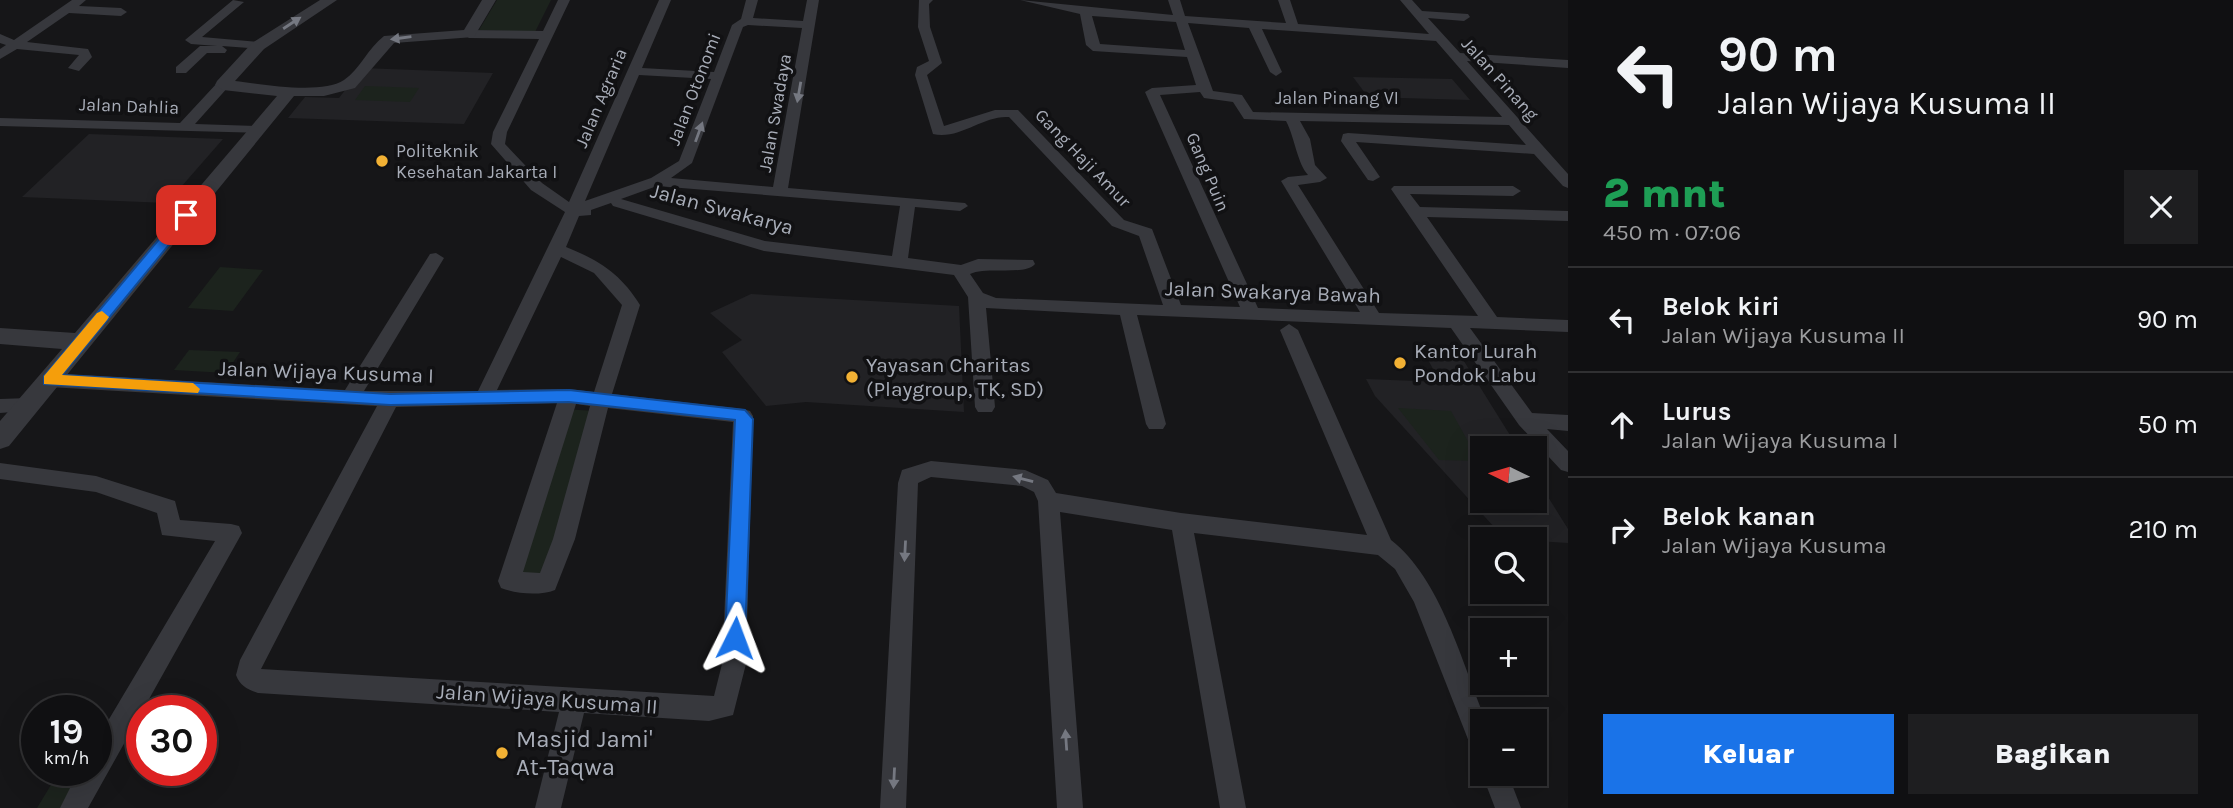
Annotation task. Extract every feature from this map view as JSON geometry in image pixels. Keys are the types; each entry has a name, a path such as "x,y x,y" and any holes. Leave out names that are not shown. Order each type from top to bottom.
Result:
{"street":[{"path":"0,55 80,0"},
{"path":"184,127 255,49 330,0"},
{"path":"469,34 489,0"},
{"path":"564,0 500,132 498,144 541,189 573,211"},
{"name":"Jalan Agraria","path":"484,398 557,249 665,0"},
{"path":"746,21 752,0"},
{"name":"Jalan Swadaya","path":"656,181 780,192 813,0"},
{"name":"Gang Haji Amur","path":"927,0 923,2 924,27 936,63 922,70 921,75 937,131 953,131 999,113 1013,113 1118,223 1146,233 1174,311"},
{"path":"1026,0 1085,12 1440,38"},
{"path":"1121,0 1125,15"},
{"path":"1174,0 1204,88"},
{"path":"1284,0 1293,26"},
{"name":"Jalan Pinang","path":"1406,0 1568,183"},
{"path":"238,2 191,40 255,49"},
{"path":"67,9 121,12"},
{"path":"1085,12 1093,47 1184,54"},
{"path":"1420,15 1464,16"},
{"name":"Jalan Otonomi","path":"573,211 599,210 685,163 690,156 738,24 746,21 810,25"},
{"path":"1253,23 1276,72"},
{"path":"223,85 289,92 347,85 390,39 469,34 546,35"},
{"path":"0,38 16,45 84,52 86,57 74,68"},
{"path":"181,71 204,49 255,49"},
{"path":"1457,57 1568,64"},
{"path":"633,71 719,76"},
{"name":"Jalan Pinang VI","path":"1204,88 1209,95 1237,98 1249,116 1514,121"},
{"name":"Gang Puin","path":"1204,88 1152,92 1252,314"},
{"path":"0,439 289,92"},
{"path":"1291,118 1303,139 1308,166 1320,178 1288,181 1373,318"},
{"name":"Jalan Dahlia","path":"0,122 257,130"},
{"path":"1373,177 1348,141 1348,137 1540,150"},
{"path":"1492,323 1398,189 1513,191"},
{"path":"780,192 960,206"},
{"name":"Jalan Swakarya","path":"624,197 764,246 962,271"},
{"path":"899,261 908,203"},
{"path":"1412,212 1568,216"},
{"path":"557,249 597,264 615,281 631,305 601,399 564,539 547,583 509,581 569,396"},
{"path":"350,398 436,258"},
{"path":"985,407 977,298 970,291 962,271 978,264 1027,264"},
{"name":"Jalan Swakarya Bawah","path":"977,298 993,304 1568,326"},
{"path":"1127,309 1156,425"},
{"path":"1456,322 1526,420 1568,464"},
{"path":"1289,330 1383,546 1403,562 1424,597 1470,713"},
{"path":"0,336 81,342"},
{"name":"Jalan Wijaya Kusuma I","path":"49,380 390,400 569,396 601,399"},
{"name":"Jalan Wijaya Kusuma II","path":"390,400 248,675 258,681 719,708 724,706 729,695 734,664 745,419 740,414 601,399"},
{"path":"0,406 29,405"},
{"path":"1526,420 1568,423"},
{"path":"893,808 909,476 932,469 1025,478 1041,486 1049,501 1070,808"},
{"path":"0,471 96,484 167,507 168,526 231,533 112,739"},
{"path":"1049,501 1181,522 1383,546"},
{"path":"1181,522 1233,808"},
{"path":"548,808 574,701"},
{"path":"73,808 85,786"},
{"path":"1499,786 1508,808"}],"shaded area":[{"path":"497,0 551,0 535,32 479,30"},
{"path":"362,68 493,73 464,124 288,118 305,97 339,98"},
{"path":"1353,77 1452,79 1470,100 1368,97"},
{"path":"365,86 419,88 410,102 355,100"},
{"path":"89,134 223,139 167,203 22,197"},
{"path":"220,267 263,270 233,311 188,308"},
{"name":"Yayasan Charitas (Playgroup, TK, SD)","path":"751,294 959,306 964,412 806,402 766,406 722,352 742,340 710,313"},
{"path":"189,350 240,352 226,373 174,370"},
{"path":"1426,356 1462,358 1511,436 1470,436 1470,500 1375,396 1366,379 1440,382"},
{"path":"1398,408 1451,411 1470,445 1470,461 1439,460"},
{"path":"564,409 595,411 547,583 509,581"},
{"path":"1547,495 1568,529 1568,543 1547,542 1547,527 1494,527 1481,513 1547,513"},
{"path":"50,786 78,786 65,808 37,808"}],"slow traffic":[{"path":"102,317 49,380 193,389"}],"place":[{"name":"Politeknik Kesehatan Jakarta I","path":"382,161"},
{"name":"Kantor Lurah Pondok Labu","path":"1400,363"},
{"name":"Yayasan Charitas (Playgroup, TK, SD)","path":"852,377"},
{"name":"Masjid Jami' At-Taqwa","path":"502,753"}],"route":[{"path":"186,215 49,380 390,400 569,396 740,414 745,419 735,638"}]}
